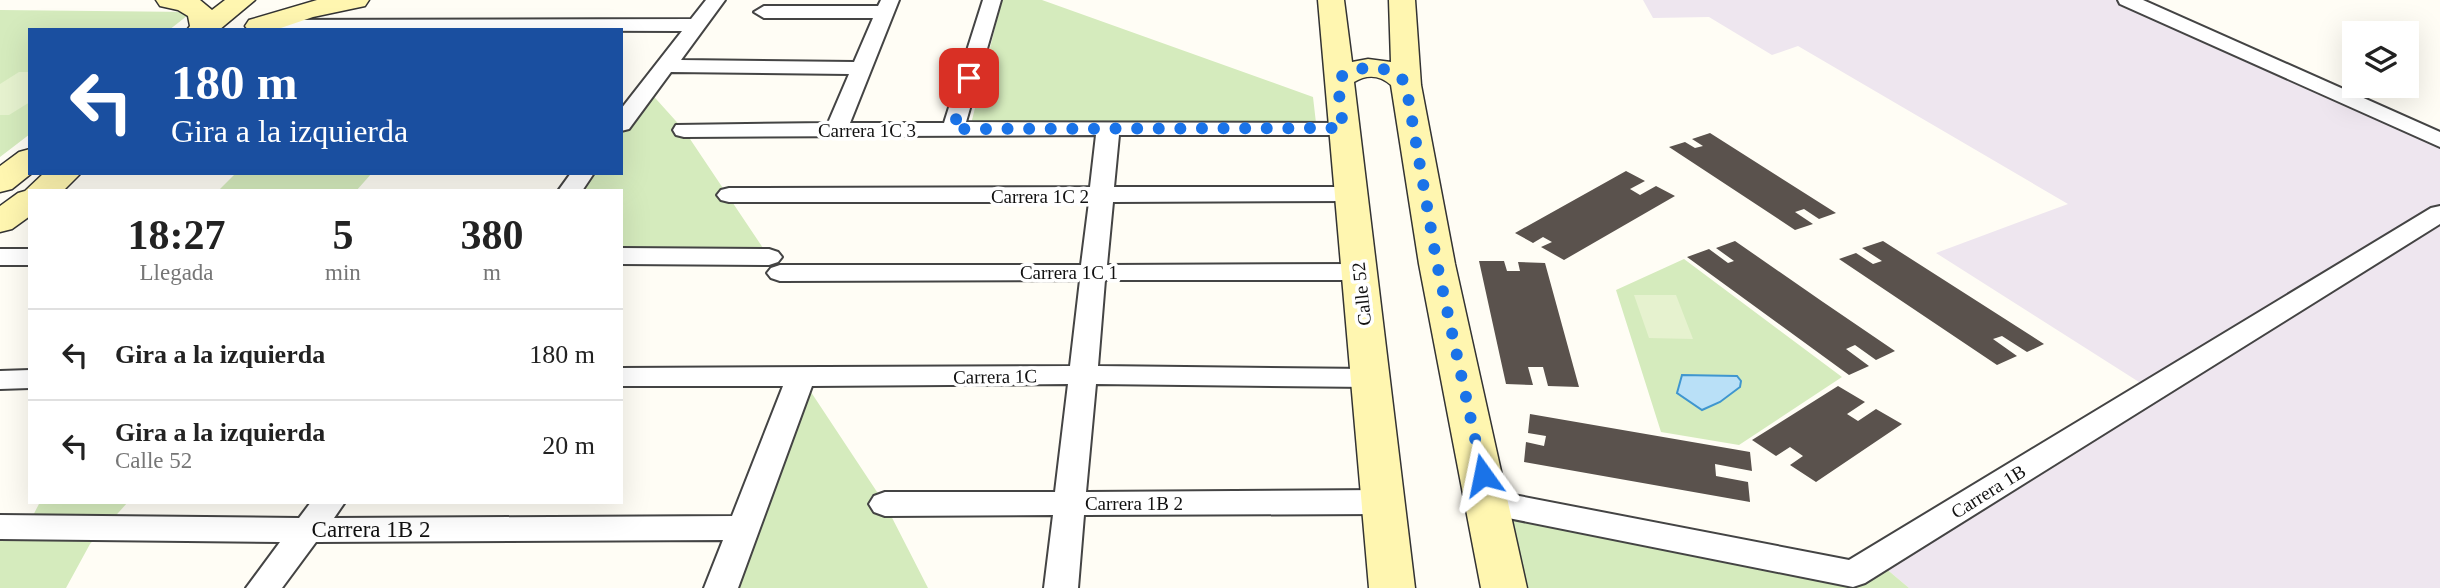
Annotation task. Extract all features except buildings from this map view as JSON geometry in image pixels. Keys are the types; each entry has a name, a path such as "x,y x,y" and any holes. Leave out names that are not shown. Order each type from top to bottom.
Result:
{"main road":[{"path":"169,0 199,10 204,16 203,28"},
{"path":"203,28 242,0"},
{"path":"257,28 291,0"},
{"path":"257,28 307,10 356,0"},
{"name":"Calle 52","path":"1331,0 1392,588"},
{"path":"1384,0 1405,77 1437,264 1504,588"},
{"path":"1402,0 1405,77"},
{"path":"1338,85 1338,80 1348,72 1365,68 1392,72 1405,80 1405,77"},
{"path":"0,182 28,161"},
{"path":"45,189 62,175"},
{"path":"0,222 28,201"}],"street":[{"path":"623,121 716,0"},
{"path":"953,129 992,0"},
{"path":"2127,0 2440,140"},
{"path":"764,12 887,6 836,130"},
{"path":"257,28 697,25"},
{"path":"665,66 862,68"},
{"path":"623,90 648,90"},
{"name":"Carrera 1C 3","path":"684,130 1343,128"},
{"path":"1061,588 1108,129"},
{"name":"Carrera 1C 2","path":"729,195 1350,194"},
{"name":"Carrera 1B","path":"1488,502 1853,574 2440,213"},
{"name":"Carrera 1C 1","path":"623,256 775,265 1093,272 1358,272"},
{"path":"0,257 28,257"},
{"name":"Carrera 1C","path":"623,377 1084,375 1369,378"},
{"path":"721,588 801,377"},
{"path":"0,380 28,380"},
{"name":"Carrera 1B 2","path":"885,504 1382,502"},
{"path":"263,588 328,504"},
{"name":"Carrera 1B 2","path":"0,527 308,530 743,528"}],"shaded area":[{"path":"1643,0 2127,0 2440,140 2440,588 1909,588 1877,561 2150,389 1936,253 2068,204 1798,46 1772,55 1709,17 1653,18"}],"green space":[{"path":"1002,0 1042,0 1313,97 1316,123 971,124"},
{"path":"0,10 192,12 172,28 28,28 28,136 0,157"},
{"path":"19,72 28,72 28,103 9,115 0,115 0,84"},
{"path":"648,90 684,130 769,257 623,256 623,189 571,189 582,175 623,175 623,121"},
{"path":"234,175 370,175 358,189 220,189"},
{"path":"1684,259 1842,377 1739,445 1661,432 1616,290"},
{"path":"1634,295 1676,295 1693,339 1649,338"},
{"path":"801,377 885,504 928,588 721,588"},
{"path":"1488,502 1852,574 1877,561 1909,588 1504,588"},
{"path":"39,504 126,504 90,544 66,588 0,588 0,530 27,527"}],"water":[{"path":"1682,375 1737,376 1741,381 1740,387 1720,402 1702,410 1677,393"}],"route":[{"path":"969,78 953,129 1343,128 1338,85 1342,76 1356,69 1374,68 1400,76 1405,80 1437,264 1483,475"}]}
